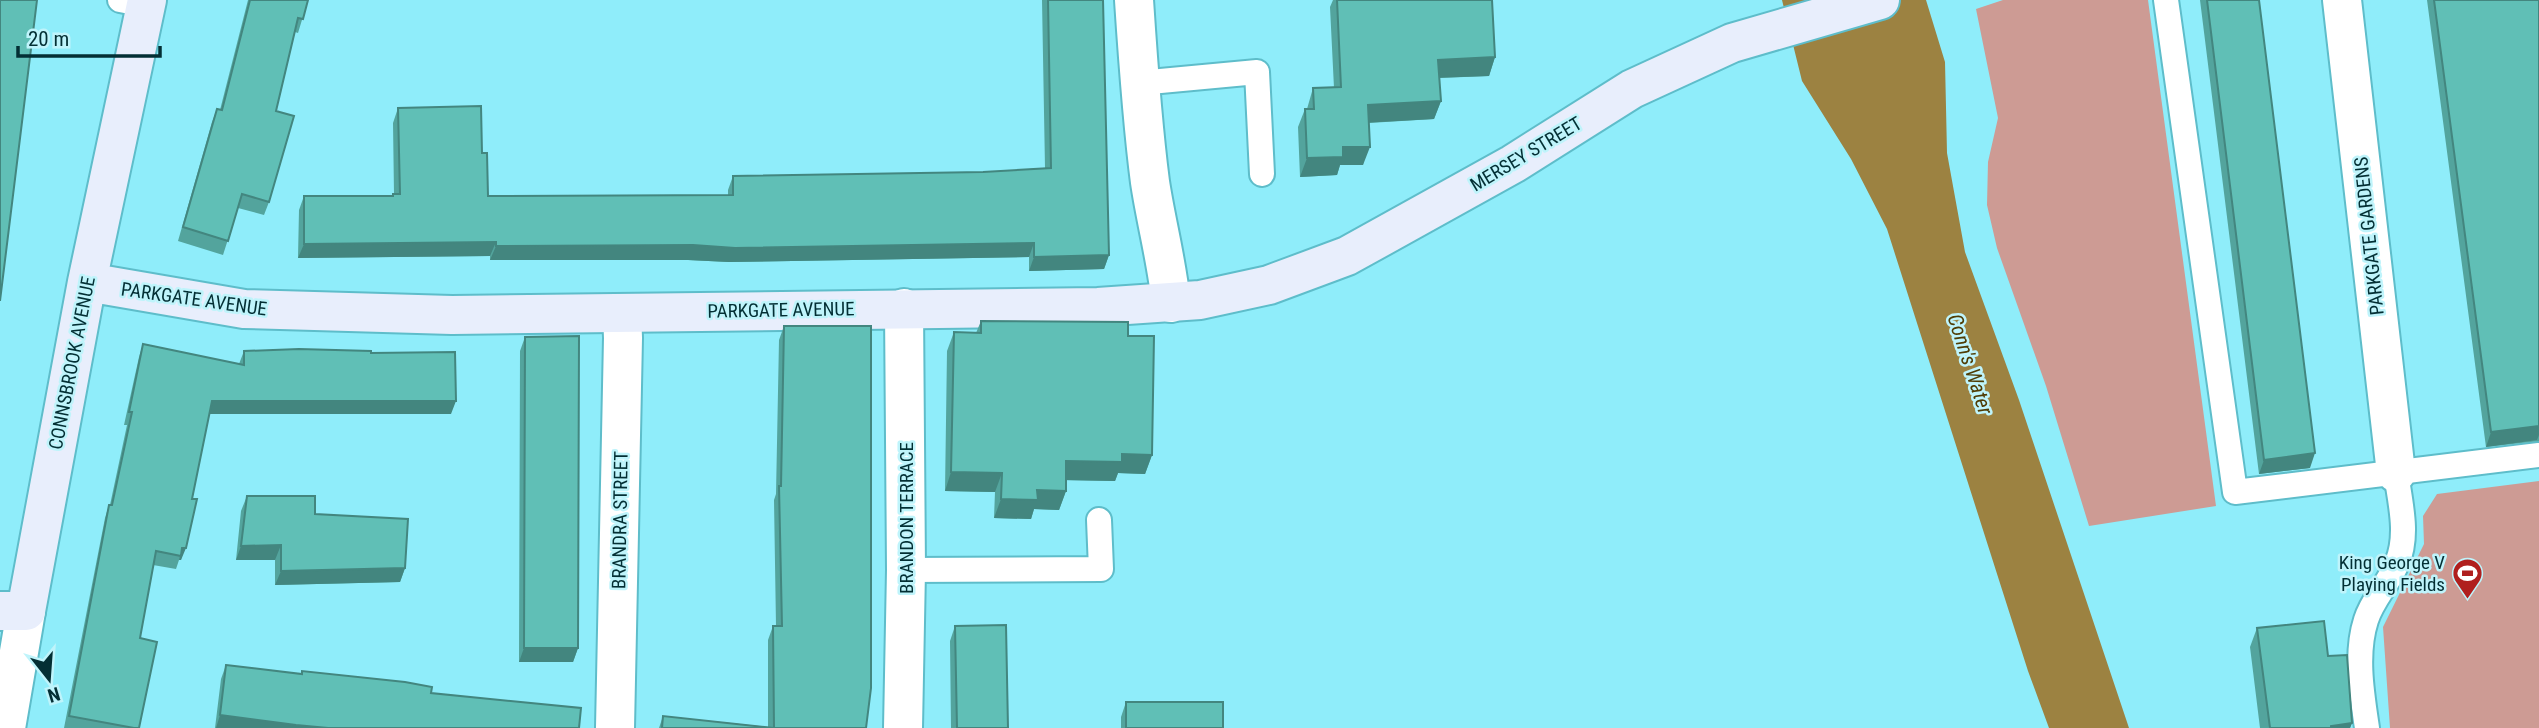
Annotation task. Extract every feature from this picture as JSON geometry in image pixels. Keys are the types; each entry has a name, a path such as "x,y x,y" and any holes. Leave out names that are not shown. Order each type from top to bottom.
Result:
{"street":[{"path":"1134,0 1139,83 1150,184 1167,268 1171,303"},
{"name":"MERSEY STREET","path":"1171,303 1200,300 1269,285 1346,256 1513,164 1632,89 1732,43 1880,0"},
{"name":"PARKGATE GARDENS","path":"2342,0 2396,473"},
{"name":"CONNSBROOK AVENUE","path":"6,728 13,611 87,282 137,2"},
{"name":"PARKGATE AVENUE","path":"87,282 243,309 452,315 1098,307 1171,303"},
{"name":"BRANDON TERRACE","path":"903,728 906,570 904,308"},
{"name":"BRANDRA STREET","path":"615,728 622,313"}],"lane":[{"path":"2166,0 2235,492 2539,455"},
{"path":"1139,83 1257,72 1262,174"},
{"path":"2367,728 2362,691 2361,643 2366,619 2398,562 2404,533 2396,473"},
{"path":"906,570 1101,569 1099,520"}],"shaded area":[{"path":"2003,0 2148,0 2216,506 2089,526 2046,386 1997,248 1987,205 1988,162 1998,118 1976,9"},
{"name":"King George V Playing Fields","path":"2539,481 2539,728 2390,728 2383,627 2424,544 2423,516 2437,494"}],"water":[{"name":"Conn's Water","path":"1782,0 1926,0 1945,62 1947,153 1965,252 2019,400 2129,728 2049,728 2028,671 1887,229 1851,159 1802,81"}],"building":[{"path":"0,0 37,0 0,301"},
{"path":"250,0 308,0 303,19 298,18 276,111 294,116 269,202 242,194 228,241 183,227 217,109 222,110"},
{"path":"1048,0 1103,0 1109,255 1034,257 1034,243 735,248 693,245 496,246 496,242 304,244 304,196 400,194 398,108 481,106 482,153 487,153 488,196 733,195 733,176 983,172 1051,168"},
{"path":"1337,0 1492,0 1495,57 1438,60 1441,101 1368,105 1370,147 1343,147 1343,157 1307,158 1305,109 1314,109 1313,88 1341,87"},
{"path":"2207,0 2259,0 2315,453 2264,460"},
{"path":"2434,0 2539,0 2539,426 2491,432"},
{"path":"981,321 1128,322 1128,336 1154,336 1152,455 1122,454 1122,462 1066,461 1066,491 1037,490 1038,500 1001,499 1002,473 951,472 954,332 981,333"},
{"path":"784,326 871,326 871,688 866,728 774,728 773,626 782,626 779,486"},
{"path":"579,336 578,648 524,648 525,337"},
{"path":"143,344 244,365 244,351 299,349 371,353 455,352 456,401 212,401 192,499 197,499 186,548 182,548 181,556 156,551 140,638 157,642 139,728 134,728 69,716 109,505 112,505 132,412 129,412"},
{"path":"247,496 315,496 315,514 408,519 405,568 281,571 281,545 241,546"},
{"path":"2324,621 2328,656 2347,655 2352,723 2331,728 2270,728 2257,628"},
{"path":"1006,625 1008,728 957,728 955,626"},
{"path":"226,665 405,682 432,687 431,693 581,708 579,728 328,728 220,715"},
{"path":"1126,702 1223,702 1223,728 1126,728"},
{"path":"663,716 774,728 662,728"}],"place":[{"name":"King George V Playing Fields","path":"2468,600"}]}
